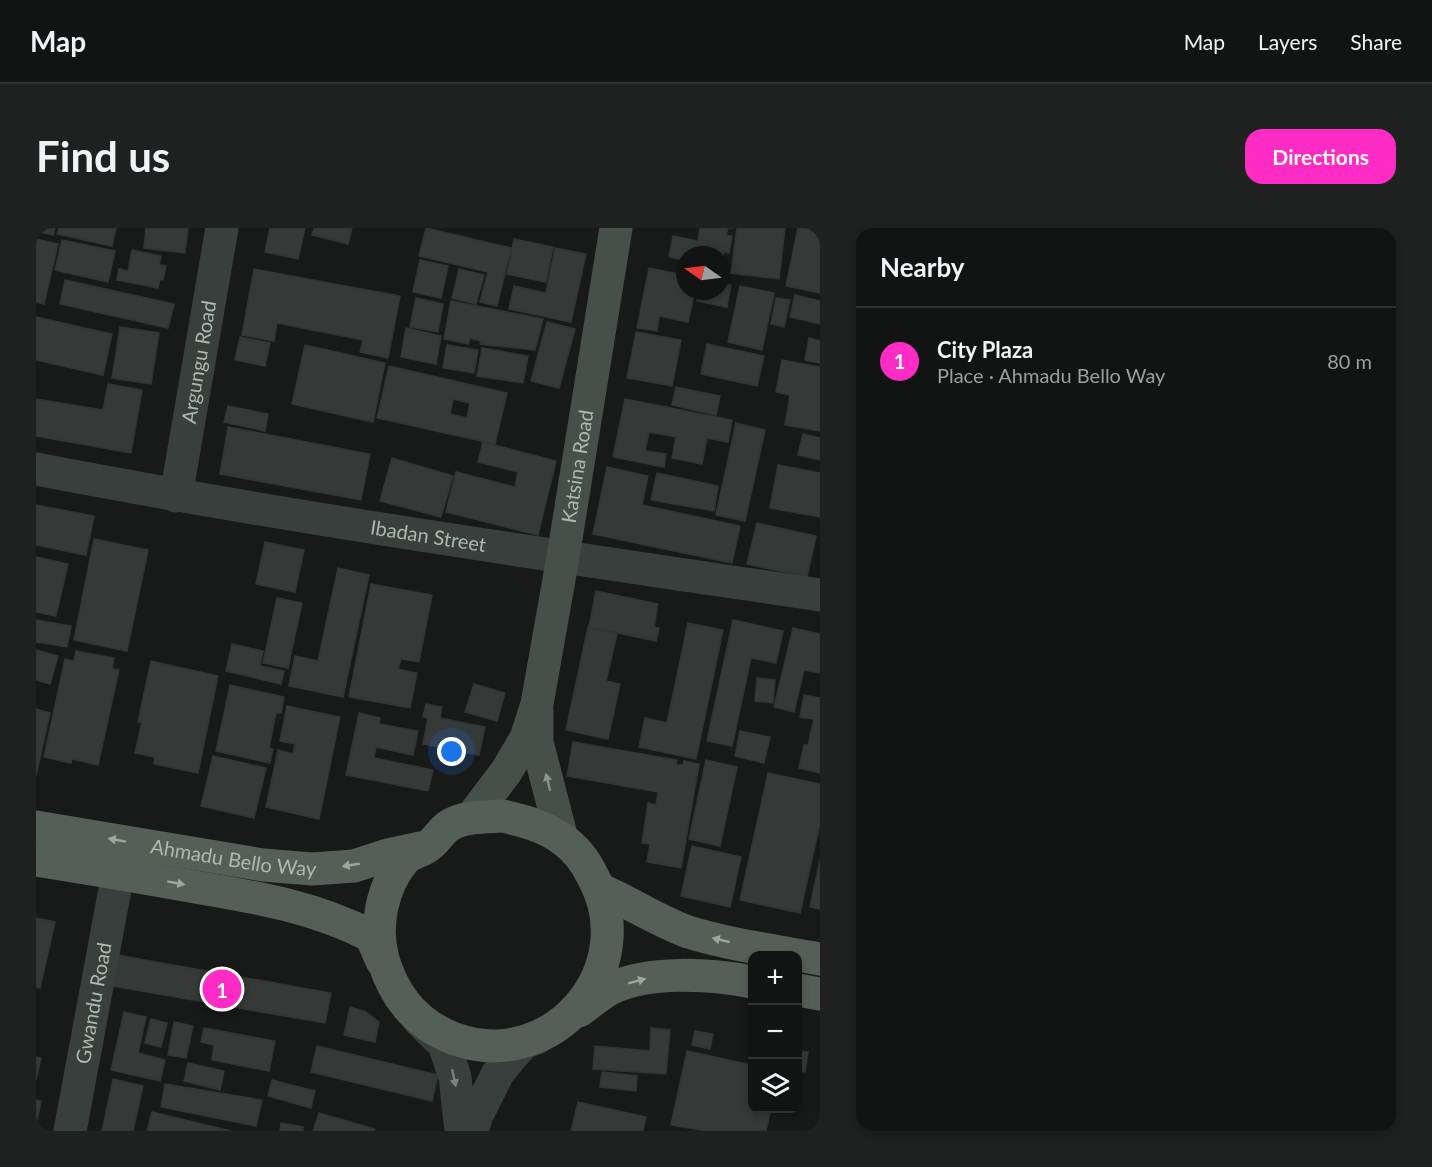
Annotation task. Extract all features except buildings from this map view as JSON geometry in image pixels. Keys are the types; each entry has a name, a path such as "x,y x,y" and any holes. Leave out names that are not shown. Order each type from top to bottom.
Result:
{"main road":[{"path":"568,1019 591,992 604,960 608,925 601,890 585,862 562,839 534,824 503,816 471,818 449,825 428,847 405,858 388,886 380,917 380,949 389,980 413,1014 440,1033 471,1045 504,1047 537,1038 568,1019 610,989 643,979 685,975 748,981"},
{"name":"Ahmadu Bello Way","path":"36,826 263,865 312,869 354,866 388,855 428,847"},
{"name":"Ahmadu Bello Way","path":"36,860 247,896 299,907 341,920 371,936 389,980"},
{"path":"601,890 630,902 655,918 689,932 820,959"},
{"path":"802,991 820,994"}],"street":[{"name":"Argungu Road","path":"176,496 222,228"},
{"name":"Katsina Road","path":"471,818 511,764 526,738 537,704 616,228"},
{"name":"Ibadan Street","path":"36,469 176,496 820,595"},
{"name":"Katsina Road","path":"537,704 537,742 562,839"},
{"name":"Gwandu Road","path":"70,1131 118,873"},
{"path":"413,1014 444,1044 455,1077 461,1131"},
{"path":"472,1131 477,1115 498,1073 524,1043 537,1038"}],"place":[{"name":"City Plaza","path":"222,989"}]}
